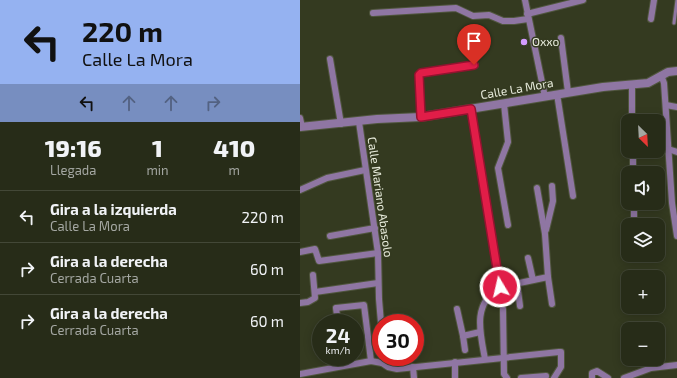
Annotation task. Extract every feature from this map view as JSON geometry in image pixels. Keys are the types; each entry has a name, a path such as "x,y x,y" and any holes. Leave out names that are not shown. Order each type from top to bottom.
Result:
{"street":[{"path":"525,0 545,97"},
{"path":"373,13 456,8 473,16 489,15 503,21 514,21 583,0"},
{"path":"651,19 654,0"},
{"path":"561,38 568,92"},
{"path":"330,59 341,124"},
{"path":"421,117 419,75 421,73 474,65"},
{"name":"Calle La Mora","path":"301,127 421,117 568,92 648,83 661,75 677,71"},
{"path":"661,75 664,83 668,149 677,236"},
{"path":"632,84 632,114"},
{"path":"557,94 573,196"},
{"path":"504,104 508,142 498,168 508,225"},
{"path":"666,105 677,107"},
{"path":"471,109 500,287"},
{"path":"300,118 301,127"},
{"name":"Calle Mariano Abasolo","path":"359,122 378,253 380,314"},
{"path":"668,149 677,152"},
{"path":"300,190 327,178 365,170"},
{"path":"545,234 553,201 552,186"},
{"path":"538,188 545,234 548,277 552,304"},
{"path":"330,236 375,228"},
{"path":"300,252 315,249 319,261 378,253"},
{"path":"528,258 533,280"},
{"path":"300,303 313,300 315,292 313,275"},
{"path":"485,359 480,332 480,312 485,300 500,287 548,277"},
{"path":"315,292 378,283"},
{"path":"517,284 520,306"},
{"path":"337,314 336,308 364,305 371,361 364,362"},
{"path":"457,309 465,350"},
{"path":"504,309 504,374 507,378"},
{"path":"463,336 480,332"},
{"path":"387,366 397,369 561,352 562,364 560,370 554,378"},
{"path":"455,362 456,378"},
{"path":"624,378 651,368 677,365"},
{"path":"300,374 344,366"},
{"path":"413,367 414,378"},
{"path":"592,378 592,373 597,371 608,378"},
{"path":"521,378 546,376"}],"lane":[{"path":"674,23 677,0"}],"place":[{"name":"Oxxo","path":"524,42"}],"route":[{"path":"474,65 421,73 419,75 421,117 471,109 500,287"}]}
